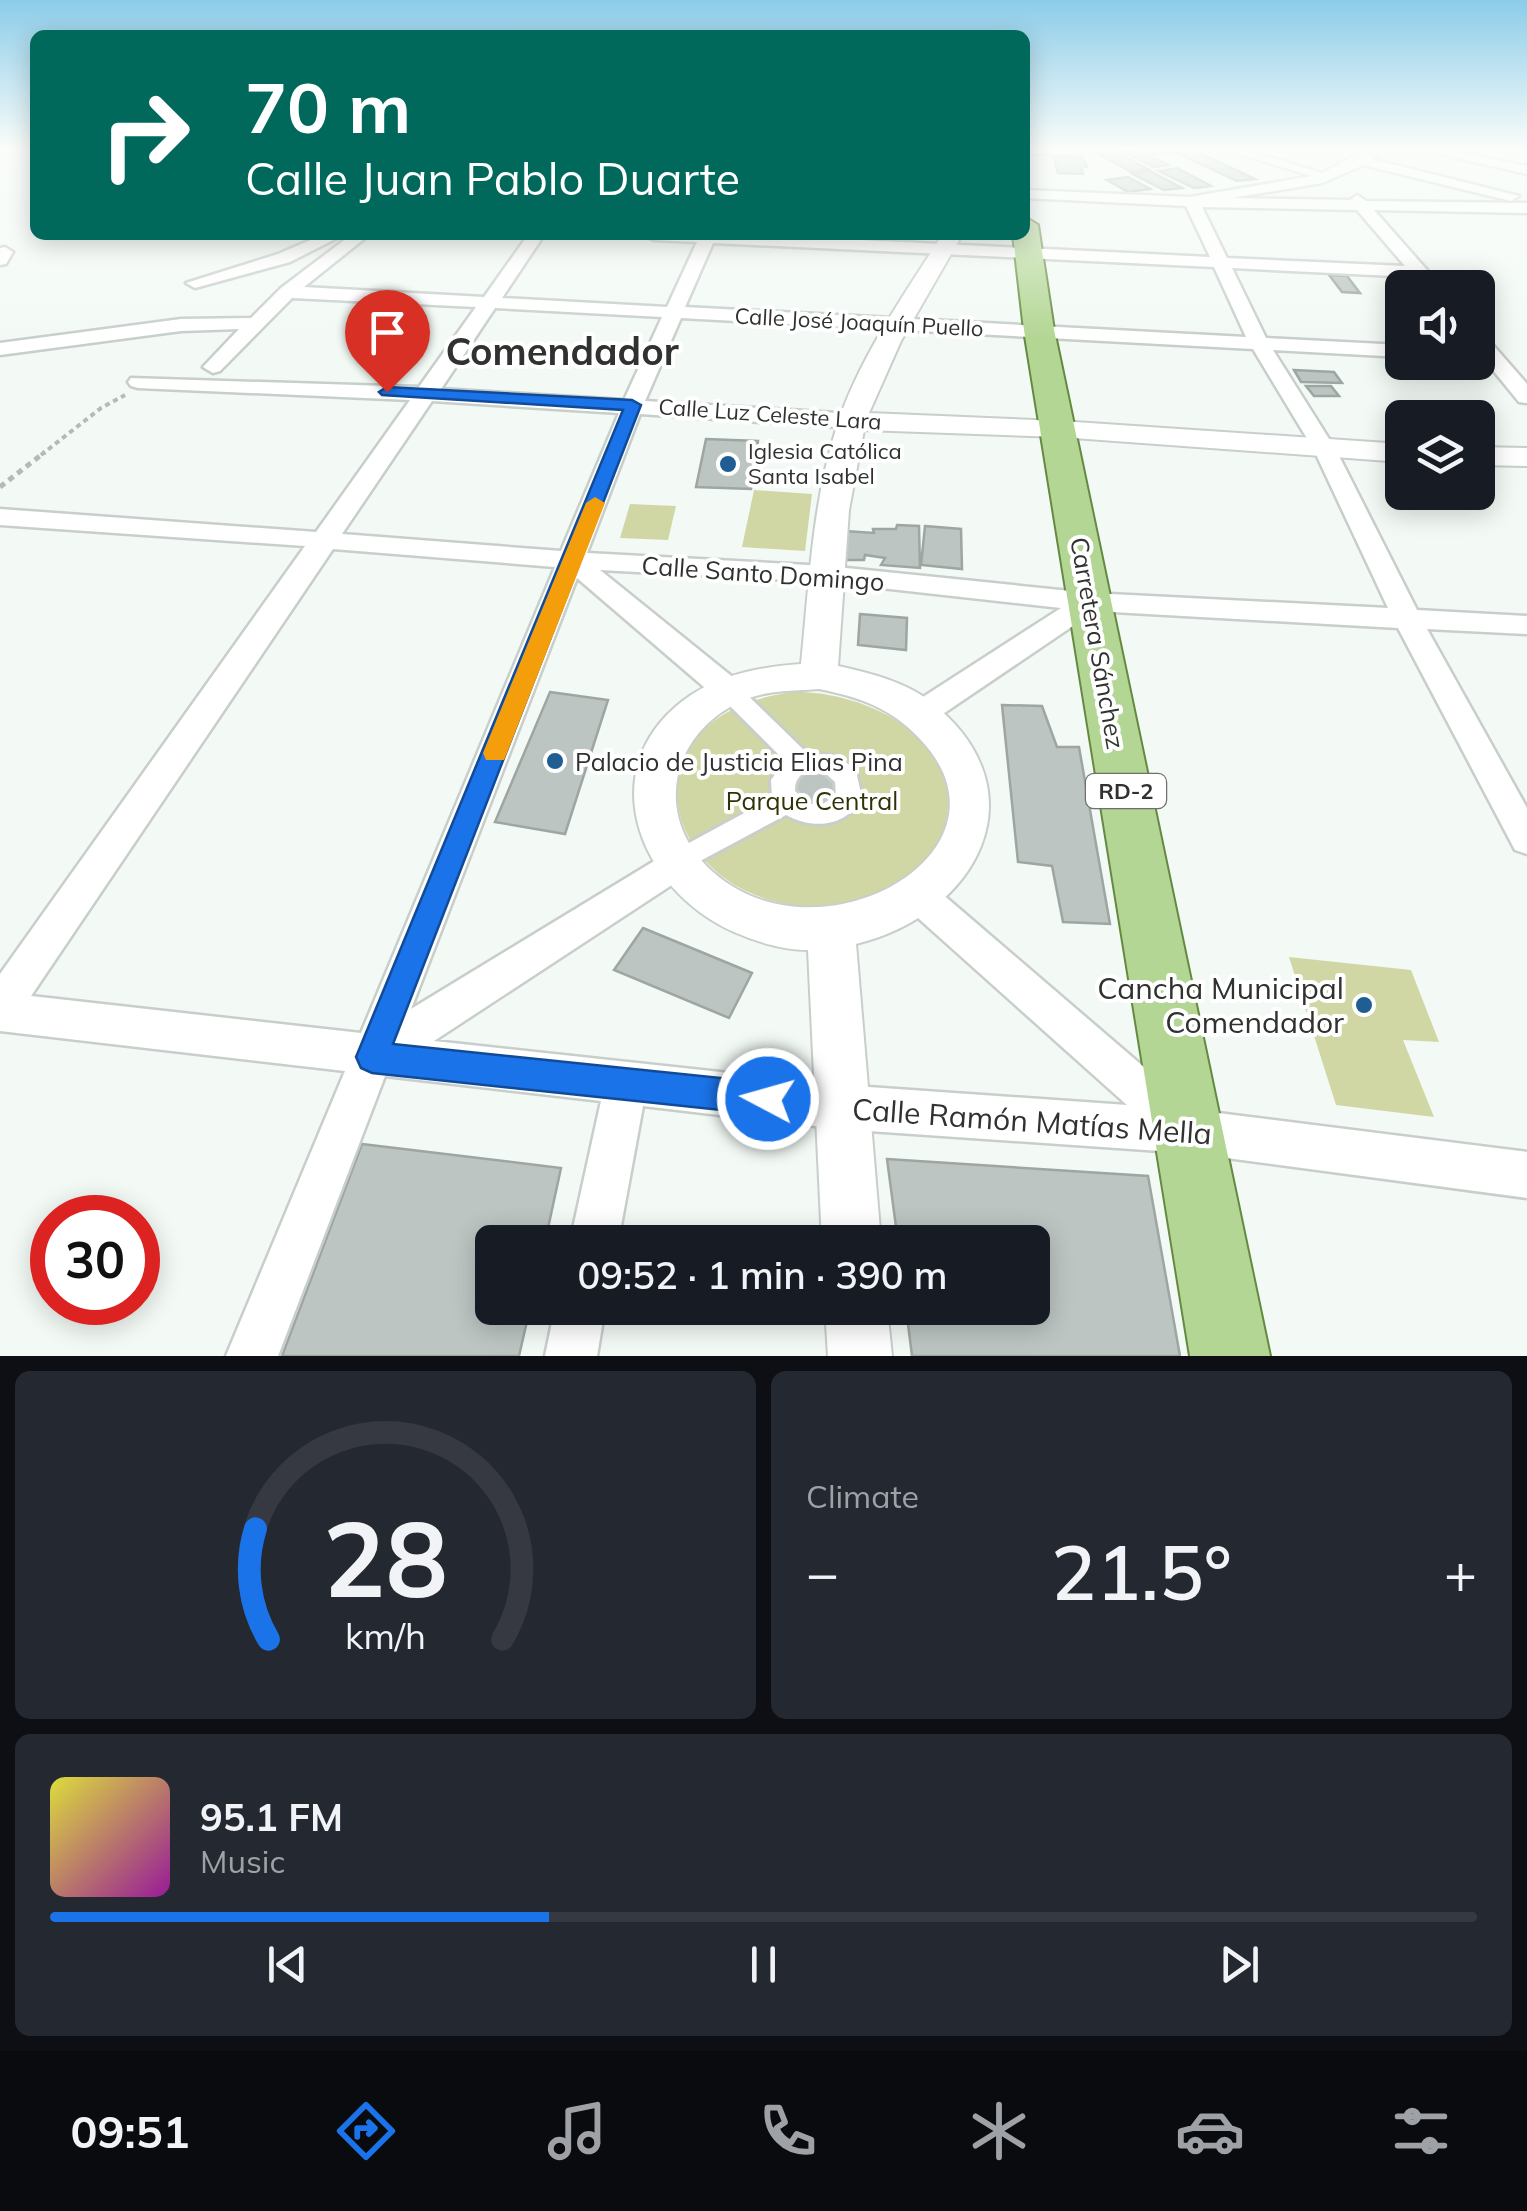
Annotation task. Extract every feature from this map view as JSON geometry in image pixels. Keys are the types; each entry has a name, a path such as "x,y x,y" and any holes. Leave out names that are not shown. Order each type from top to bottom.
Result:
{"main road":[{"name":"Carretera Sánchez","path":"1028,240 1040,330 1230,1356"}],"street":[{"path":"1197,211 1260,345 1325,450 1407,618 1527,840"},
{"path":"1370,211 1418,270"},
{"path":"1030,239 1224,264 1385,271"},
{"path":"195,284 284,258 324,240"},
{"path":"213,367 287,292 355,240"},
{"path":"0,1010 533,240"},
{"path":"252,1356 632,405 706,240"},
{"path":"900,240 988,240"},
{"path":"819,676 827,574 843,455 853,421 898,324 948,241"},
{"name":"Calle José Joaquín Puello","path":"287,292 1385,349"},
{"path":"0,349 163,327 259,324"},
{"path":"1495,363 1527,396"},
{"name":"Calle Luz Celeste Lara","path":"138,382 1060,429 1385,452"},
{"path":"1495,456 1527,457"},
{"path":"0,540 11,518"},
{"name":"Calle Santo Domingo","path":"11,518 325,540 458,554 827,574 1090,602 1527,625"},
{"path":"573,560 729,692 802,763"},
{"path":"920,714 1016,647 1090,602"},
{"path":"819,676 855,682 889,695 920,714 949,744 967,782 969,823 954,863 922,898 880,920 831,930 784,927 740,915 702,893 674,864 654,824 652,783 666,745 692,714 729,692 772,679 819,676"},
{"path":"822,762 847,778 848,798 832,813 820,816 795,810 787,802 782,783 786,774 802,763 822,762"},
{"path":"372,1057 674,864 787,802"},
{"path":"922,898 1189,1131"},
{"path":"831,930 850,1225"},
{"name":"Calle Ramón Matías Mella","path":"0,1010 372,1057 840,1106 1189,1131 1527,1174"},
{"path":"597,1225 626,1084"},
{"path":"571,1356 577,1325"},
{"path":"857,1325 860,1356"}],"path":[{"path":"0,487 138,382"}],"green space":[{"path":"754,490 812,494 805,551 742,547"},
{"path":"630,504 676,506 668,540 620,538"},
{"name":"Parque Central","path":"793,692 822,694 881,712 908,728 929,749 943,773 948,802 942,834 933,851 907,877 860,901 787,904 737,886 701,856 681,818 678,777 695,740 733,709"},
{"name":"Cancha Municipal Comendador","path":"1289,957 1411,970 1439,1042 1403,1040 1434,1117 1336,1105"}],"building":[{"path":"1329,275 1347,276 1360,293 1342,292"},
{"path":"1294,370 1334,372 1342,383 1301,382"},
{"path":"1306,386 1331,386 1339,396 1314,396"},
{"name":"Iglesia Católica Santa Isabel","path":"706,439 758,441 751,489 696,487"},
{"path":"897,525 919,526 920,568 881,565 885,558 865,555 864,560 844,560 846,531 874,533 873,529 896,529"},
{"path":"925,526 961,529 962,569 921,565"},
{"path":"860,614 907,618 906,650 858,645"},
{"name":"Palacio de Justicia Elias Pina","path":"550,692 608,700 565,834 495,822"},
{"path":"1002,705 1042,706 1057,747 1079,747 1110,924 1063,922 1052,866 1018,862"},
{"path":"808,770 828,770 840,783 840,797 825,807 804,805 794,795 793,779"},
{"path":"643,928 752,973 729,1018 614,970"},
{"path":"362,1144 561,1168 549,1225 475,1225 475,1325 526,1325 519,1356 282,1356"},
{"path":"887,1159 1148,1176 1180,1356 912,1356 908,1325 1050,1325 1050,1225 896,1225"}],"slow traffic":[{"path":"495,753 595,503"}],"place":[{"name":"Iglesia Católica Santa Isabel","path":"728,464"},
{"name":"Palacio de Justicia Elias Pina","path":"555,761"},
{"name":"Cancha Municipal Comendador","path":"1364,1005"}],"district":[{"name":"Comendador","path":"562,351"}],"route":[{"path":"387,392 632,405 372,1057 768,1099"}]}
